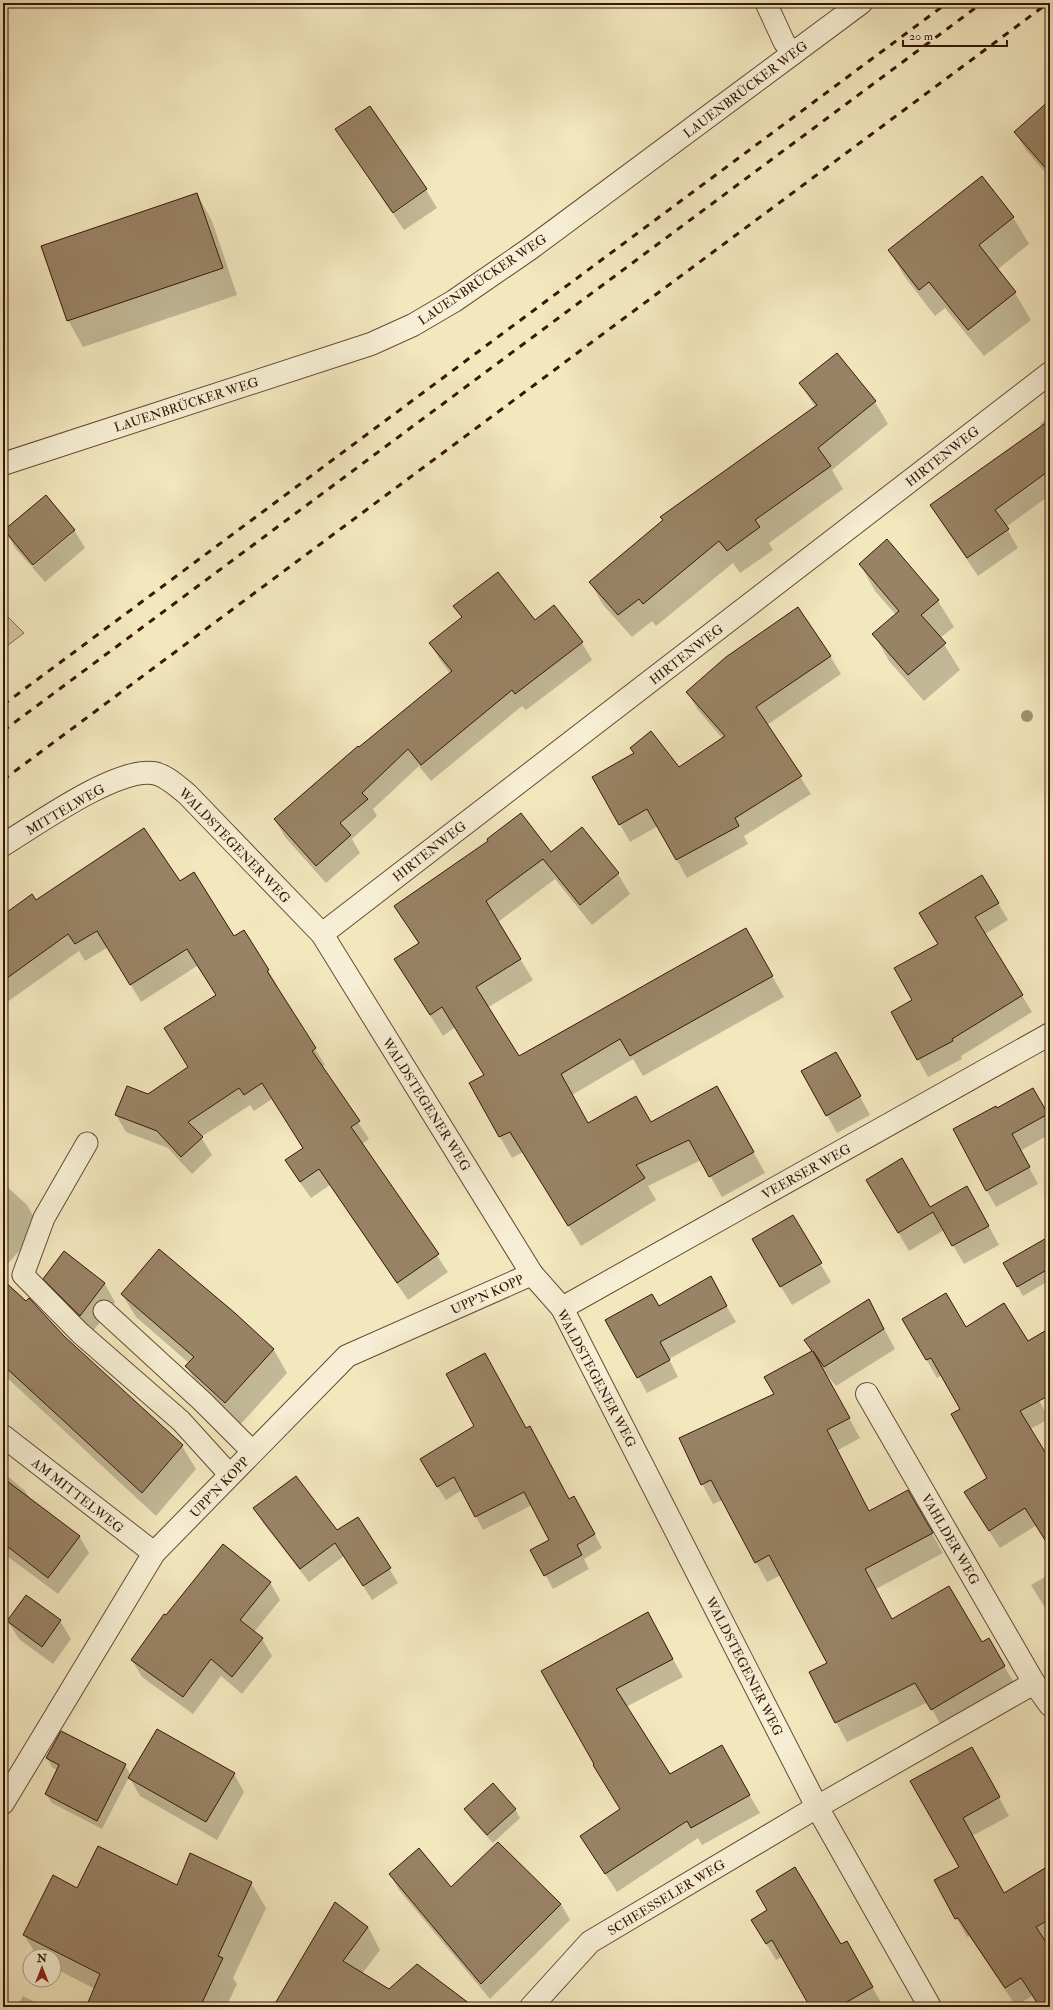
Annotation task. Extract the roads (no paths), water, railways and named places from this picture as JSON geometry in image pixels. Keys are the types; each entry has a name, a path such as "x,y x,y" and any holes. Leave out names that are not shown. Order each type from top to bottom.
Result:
{"street":[{"name":"LAUENBRÜCKER WEG","path":"3,464 371,344 413,325 454,301 531,248 861,3"},
{"name":"HIRTENWEG","path":"322,934 1050,373"},
{"name":"WALDSTEGENER WEG","path":"128,776 153,773 171,781 187,794 322,934 532,1274 562,1308 818,1807 930,2007"},
{"name":"MITTELWEG","path":"3,845 104,786 128,776"},
{"name":"VEERSER WEG","path":"562,1308 1050,1034"},
{"name":"UPP'N KOPP","path":"3,1803 154,1553 347,1356 532,1274"},
{"name":"VAHLDER WEG","path":"867,1394 1034,1683 1050,1705"},
{"name":"AM MITTELWEG","path":"3,1436 154,1553"},
{"path":"818,1807 1034,1683"},
{"name":"SCHEESSELER WEG","path":"531,2007 590,1942 818,1807"}],"lane":[{"path":"766,3 784,42 792,54"},
{"path":"87,1143 44,1218 23,1275 80,1333 181,1421 230,1475"},
{"path":"104,1311 203,1402 253,1452"}],"railway":[{"path":"3,705 947,3"},
{"path":"3,731 982,3"},
{"path":"3,780 1048,3"}]}
